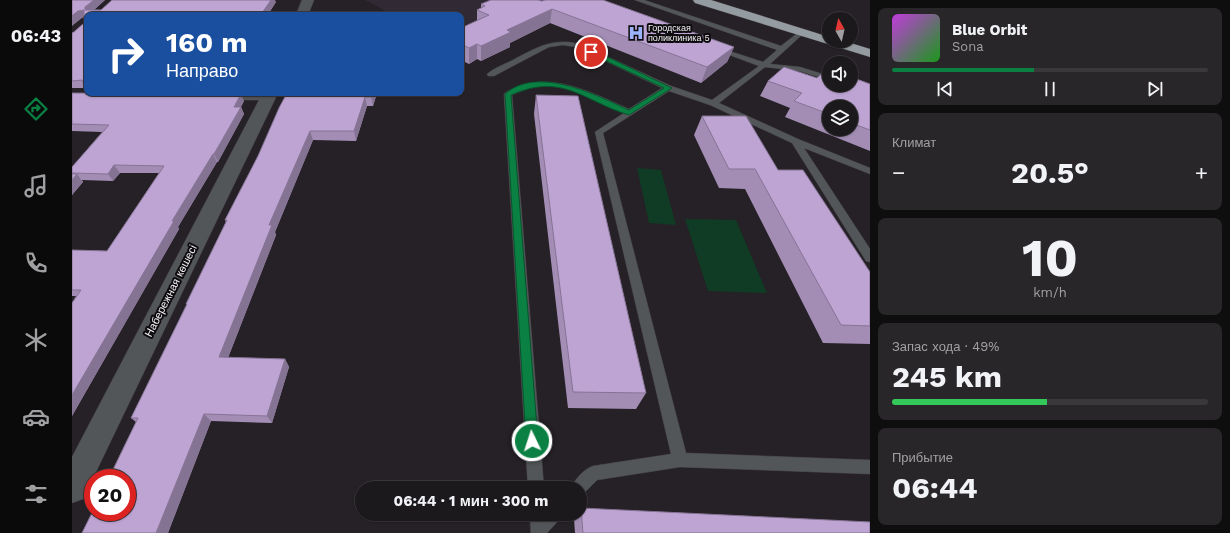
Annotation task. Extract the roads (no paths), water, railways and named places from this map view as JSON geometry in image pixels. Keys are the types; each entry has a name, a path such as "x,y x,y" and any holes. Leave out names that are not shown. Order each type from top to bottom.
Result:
{"highway":[{"path":"700,0 822,38"},
{"path":"853,48 870,53"}],"street":[{"path":"303,12 308,0"},
{"name":"Набережная көшесі","path":"72,488 268,96"}],"lane":[{"path":"638,0 782,49"},
{"path":"713,103 764,65 802,32"},
{"path":"491,74 547,45 557,42 578,45 668,88 713,103 795,141 870,171"},
{"path":"711,46 764,65 800,69 822,76"},
{"path":"536,481 508,94 525,86 542,83 564,86 629,112"},
{"path":"668,88 598,132 680,460"},
{"path":"795,141 870,258"},
{"path":"586,481 593,473 680,460 870,467"}],"place":[{"name":"Городская поликлиника 5","path":"636,33"}]}
